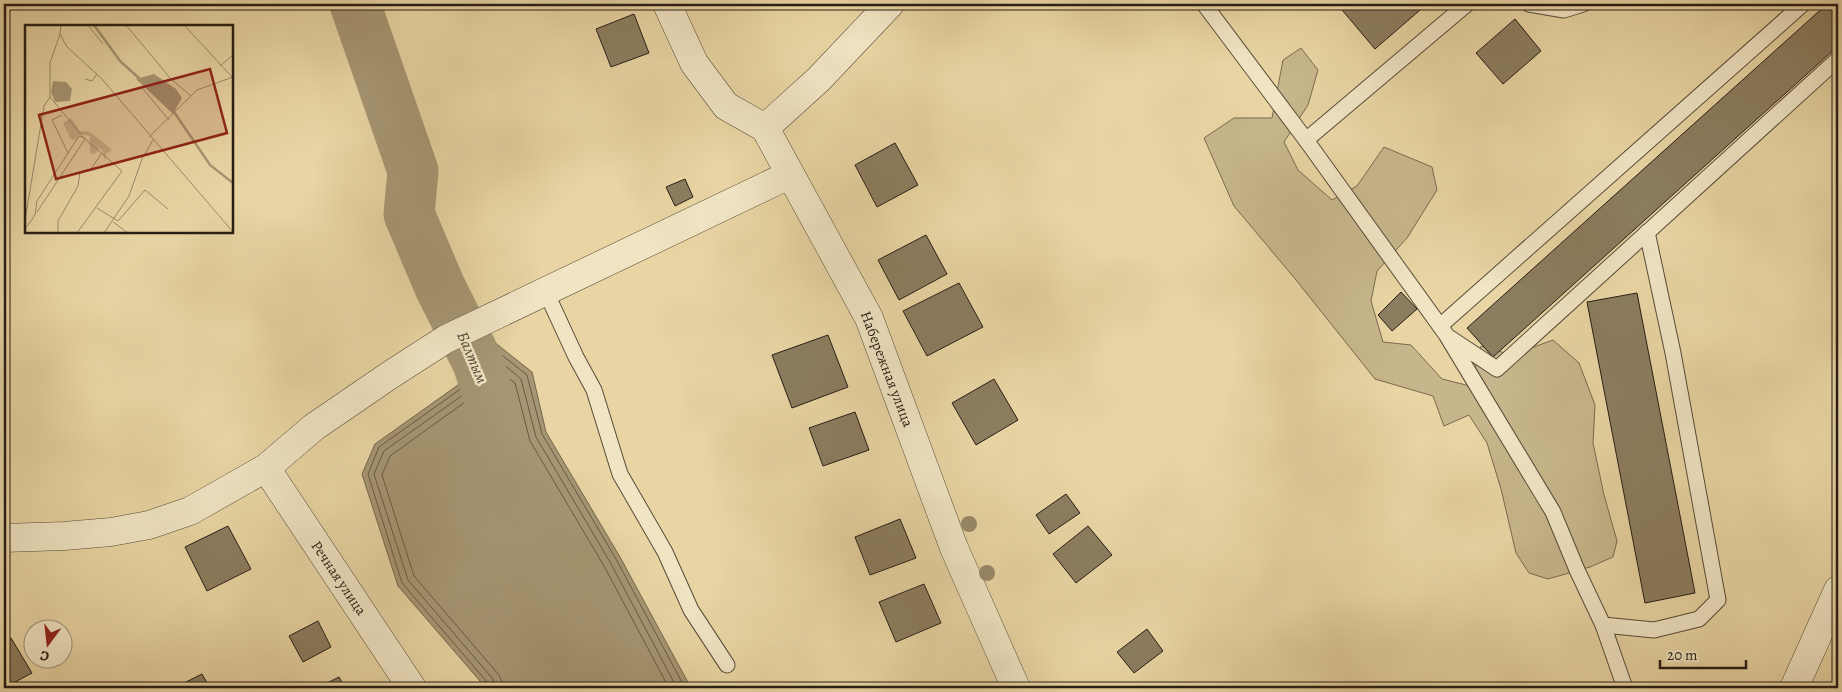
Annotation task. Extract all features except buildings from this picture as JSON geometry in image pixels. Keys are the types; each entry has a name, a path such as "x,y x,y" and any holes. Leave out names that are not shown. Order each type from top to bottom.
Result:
{"street":[{"path":"667,4 694,63 726,106 765,128 819,79 890,4"},
{"name":"Набережная улица","path":"765,128 789,175 870,318 954,548 1016,688"},
{"path":"4,538 73,536 111,532 149,525 190,511 266,468 314,427 446,339 789,175"},
{"name":"Речная улица","path":"266,468 412,688"},
{"path":"1794,688 1838,590"}],"lane":[{"path":"1204,4 1306,140 1443,331 1553,512 1577,570 1603,625 1625,688"},
{"path":"1306,140 1467,4"},
{"path":"1529,4 1564,10 1583,4"},
{"path":"1443,331 1803,4"},
{"path":"1443,331 1497,369 1838,59"},
{"path":"1603,625 1654,630 1699,619 1718,600 1673,353 1647,232"},
{"path":"546,292 576,357 594,390 620,474 665,552 691,610 727,665"}],"shaded area":[{"path":"1301,48 1318,70 1308,105 1284,142 1298,170 1332,200 1357,186 1384,147 1432,167 1437,190 1407,238 1377,271 1371,301 1383,342 1411,345 1442,379 1470,386 1481,346 1512,355 1553,340 1579,363 1595,405 1593,443 1604,495 1617,541 1613,557 1590,567 1548,579 1529,573 1516,553 1501,489 1487,443 1469,415 1444,426 1433,396 1375,379 1234,206 1204,138 1234,118 1272,118 1283,60"}],"water":[{"path":"489,338 532,372 546,432 620,557 691,688 486,688 398,586 362,474 375,444 458,385 467,353"}],"waterway":[{"name":"Балтым","path":"355,4 413,171 409,214 440,287 478,363 495,415"}]}
